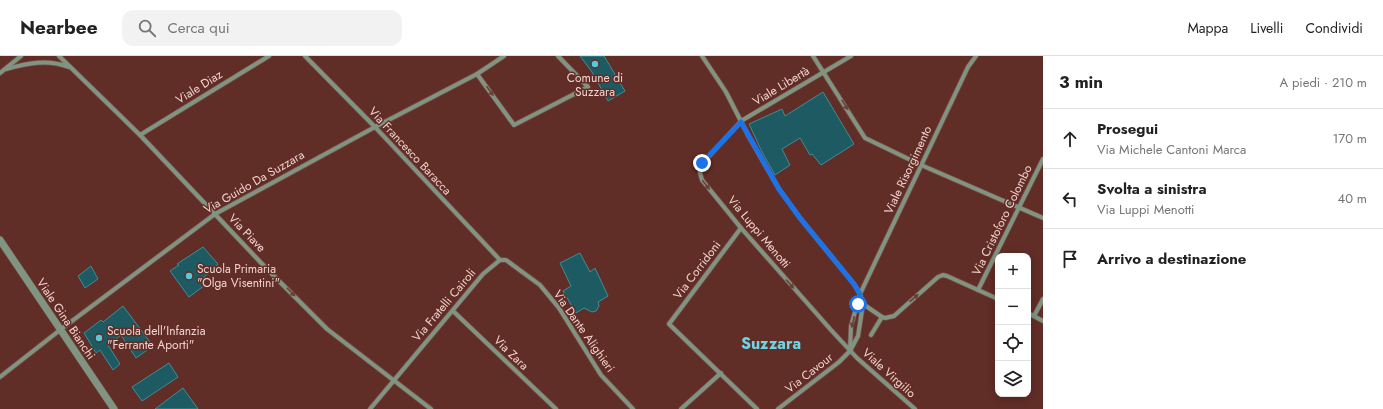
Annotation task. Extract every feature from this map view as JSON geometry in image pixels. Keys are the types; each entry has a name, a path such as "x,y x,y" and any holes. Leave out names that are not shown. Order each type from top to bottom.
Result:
{"street":[{"path":"0,73 21,56"},
{"name":"Via Piave","path":"59,56 140,135 327,329 431,409"},
{"name":"Viale Diaz","path":"140,135 269,56"},
{"name":"Via Francesco Baracca","path":"305,56 375,127 500,260"},
{"name":"Via Guido Da Suzzara","path":"0,377 60,330 215,214 375,127 477,74 504,56"},
{"path":"477,74 514,125 588,87 558,56"},
{"path":"702,56 726,92 741,122 779,189 804,223 854,284 860,294 863,304 858,336 850,351"},
{"path":"814,56 865,138 921,165 1043,218"},
{"name":"Viale Libertà","path":"741,122 851,56"},
{"name":"Viale Risorgimento","path":"850,351 851,326 860,294 968,67 976,56"},
{"path":"6,69 24,64 46,62 71,68"},
{"name":"Via Luppi Menotti","path":"741,122 702,163 700,173 702,180 741,228 850,351"},
{"name":"Via Cristoforo Colombo","path":"978,290 1043,158"},
{"name":"Via Corridoni","path":"721,373 669,324 741,228"},
{"name":"Viale Gina Bianchi","path":"0,240 114,409"},
{"name":"Via Dante Alighieri","path":"500,260 506,260 540,285 559,308 601,375 633,409"},
{"name":"Via Fratelli Cairoli","path":"370,409 483,274 500,260"},
{"path":"863,304 882,318 894,316 938,277 943,275 995,298"},
{"path":"1034,316 1043,299"},
{"name":"Via Zara","path":"453,311 556,409"},
{"path":"1031,314 1043,321"},
{"path":"871,334 882,318"},
{"name":"Via Cavour","path":"778,409 839,362 850,351"},
{"name":"Viale Virgilio","path":"850,351 915,409"},
{"path":"681,409 721,373 757,409"}],"building":[{"path":"580,56 604,56 625,91 608,101 592,72"},
{"path":"823,92 854,144 821,165 812,154 810,155 800,138 782,149 790,165 775,175 749,124 782,109 785,116"},
{"name":"Scuola Primaria \"Olga Visentini\"","path":"203,247 218,264 201,280 205,285 189,297 170,271 179,265 177,264"},
{"path":"580,253 590,272 595,268 608,296 598,302 599,306 596,311 592,312 584,308 576,313 563,291 571,286 560,263"},
{"path":"91,266 98,279 85,288 78,276"},
{"name":"Scuola dell'Infanzia \"Ferrante Aporti\"","path":"123,306 153,346 136,358 121,335 108,345 120,364 113,370 100,350 96,353 84,333 101,320 103,322"},
{"path":"169,363 178,377 142,401 132,387"},
{"path":"183,388 198,409 155,409"}],"place":[{"name":"Comune di Suzzara","path":"595,64"},
{"name":"Scuola Primaria \"Olga Visentini\"","path":"189,276"},
{"name":"Scuola dell'Infanzia \"Ferrante Aporti\"","path":"99,338"}],"district":[{"name":"Suzzara","path":"771,343"}],"route":[{"path":"702,163 741,122 779,189 822,246 854,284 860,294 858,304"}]}
